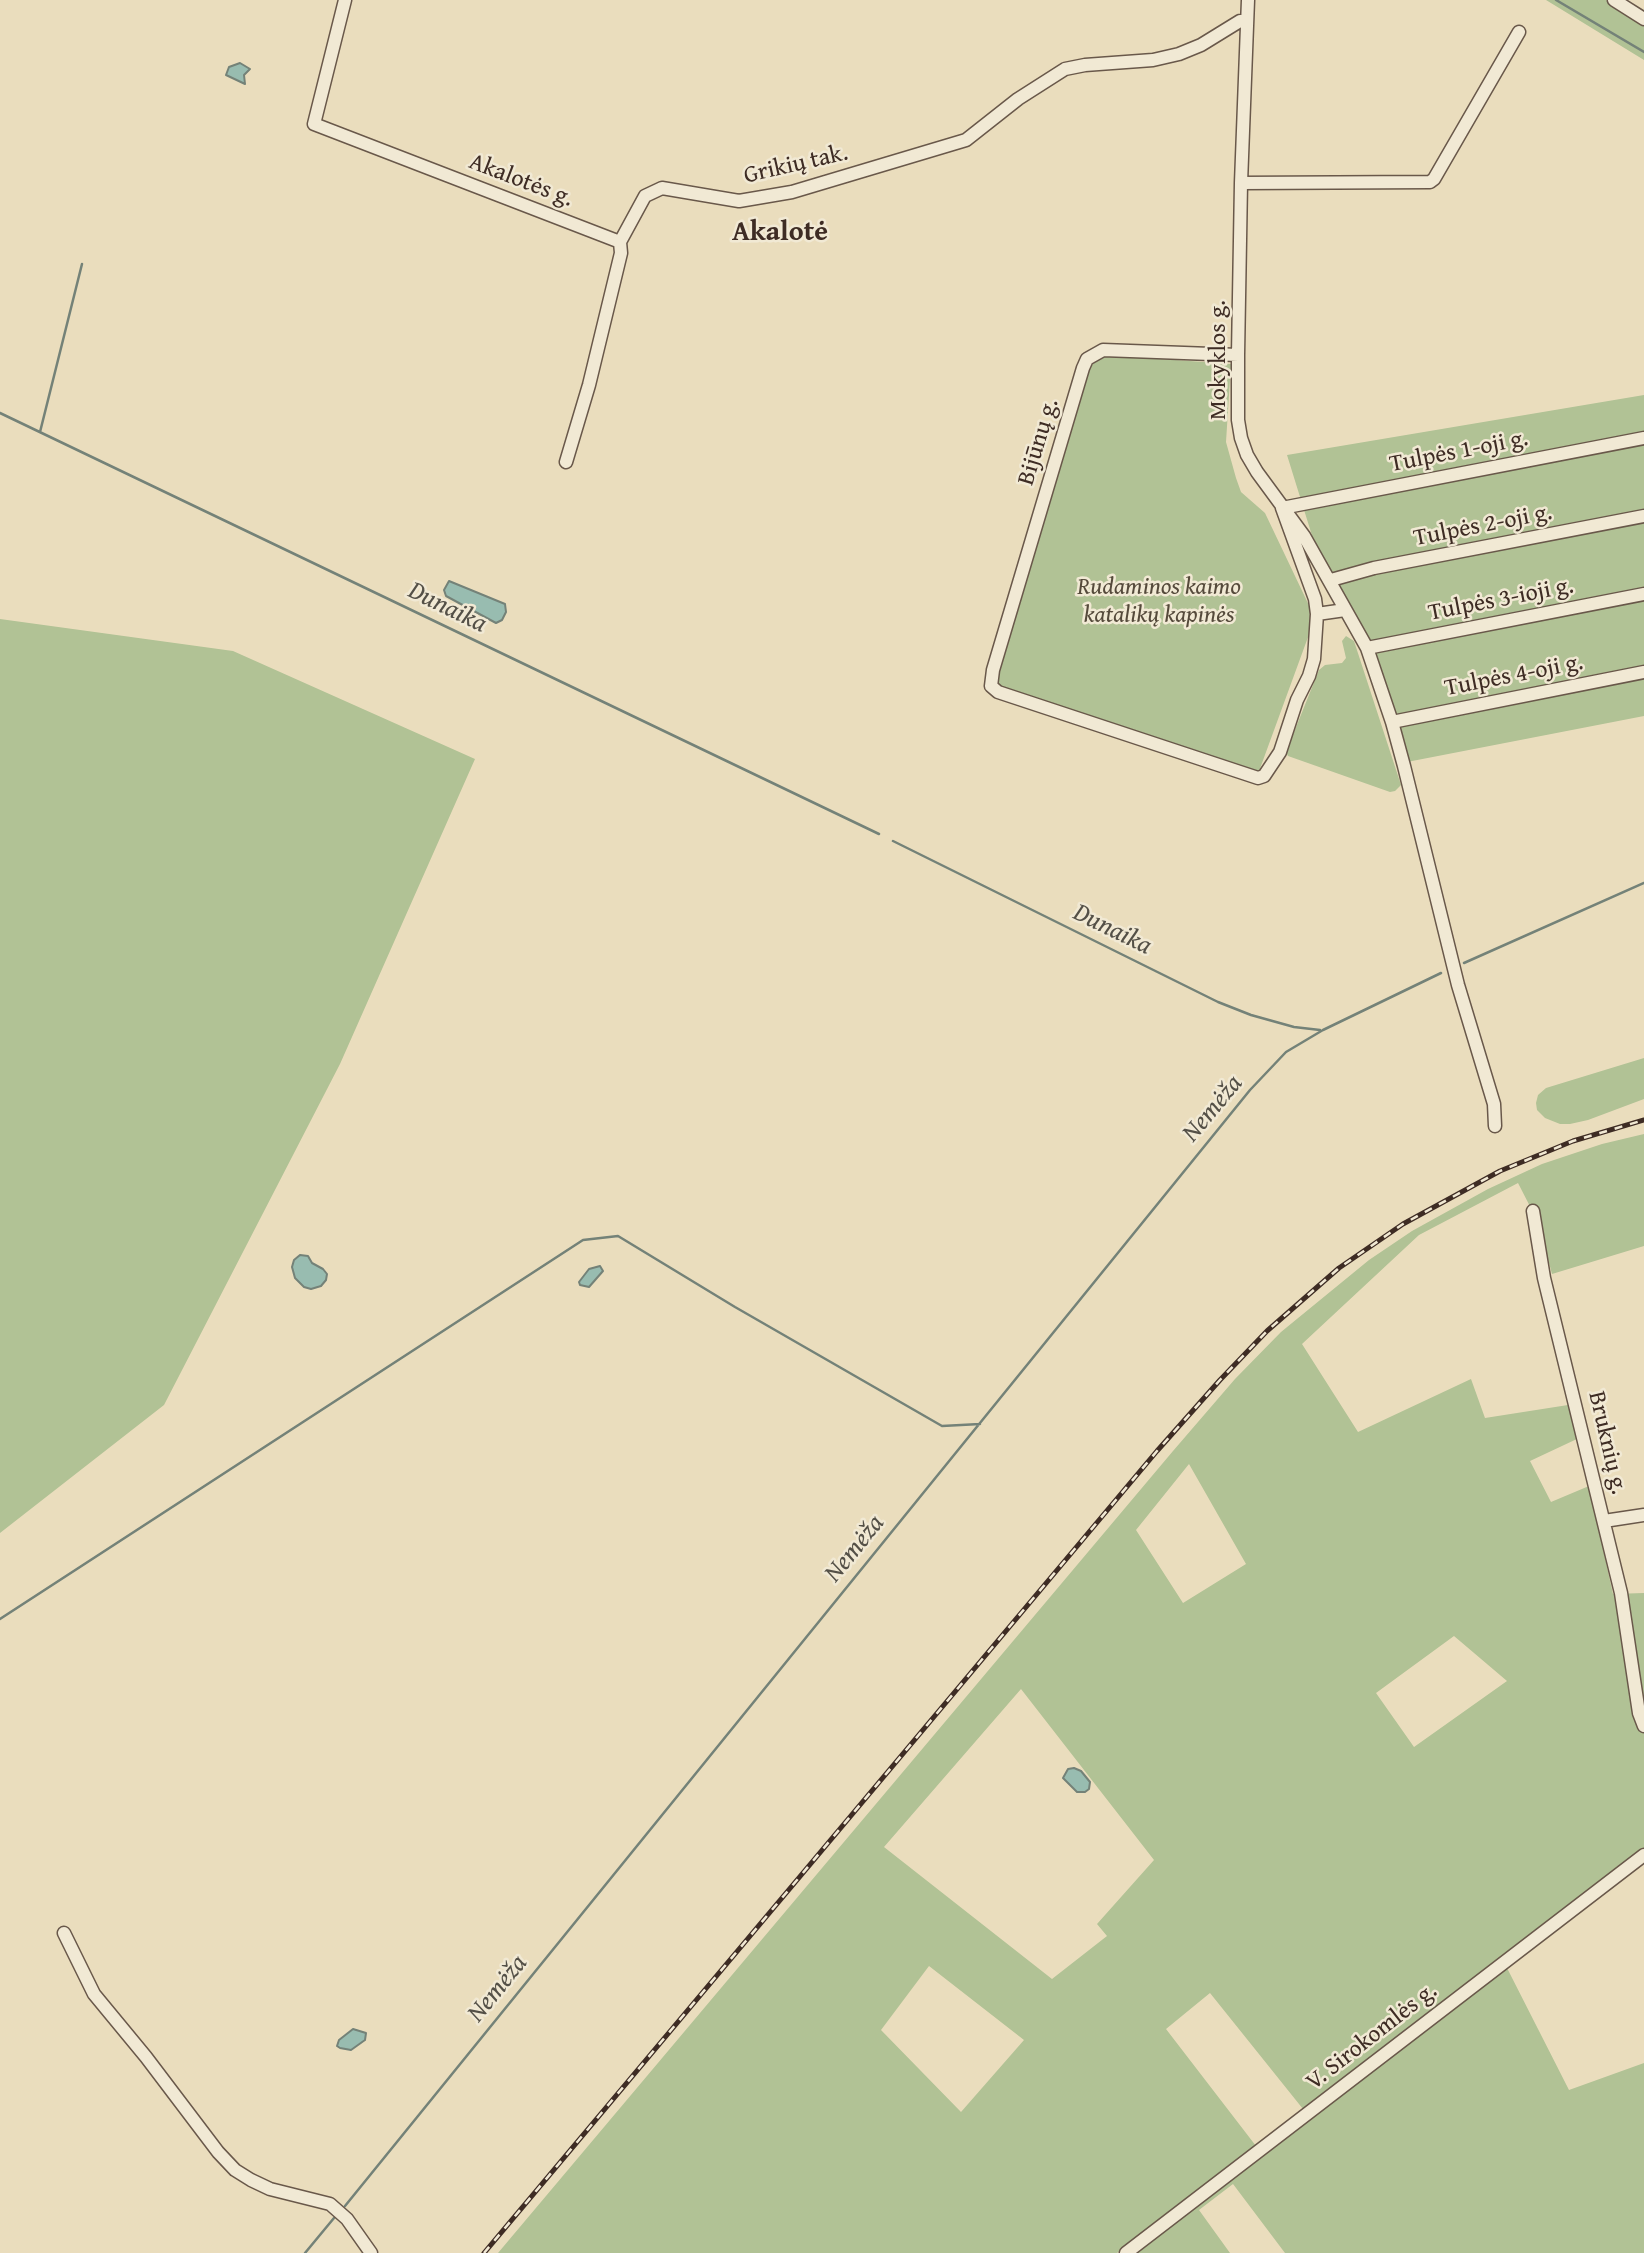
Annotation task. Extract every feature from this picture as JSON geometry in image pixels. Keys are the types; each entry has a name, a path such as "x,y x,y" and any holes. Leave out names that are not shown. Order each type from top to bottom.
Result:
{"street":[{"name":"Akalotės g.","path":"345,0 314,124 620,242"},
{"name":"Mokyklos g.","path":"1248,0 1238,355 1238,420 1241,438 1257,472 1304,536 1331,580 1367,648 1392,722 1458,985 1494,1104 1495,1126"},
{"path":"1614,0 1644,19"},
{"name":"Grikių tak.","path":"620,242 645,196 662,188 739,201 792,192 966,140 1034,88 1065,69 1153,60 1178,54 1201,45 1240,21 1247,21"},
{"path":"1241,183 1430,182 1519,33"},
{"path":"566,462 589,384 621,253 620,242"},
{"name":"Bijūnų g.","path":"1238,355 1103,350 1087,359 997,657 991,687 1008,696 1258,778 1264,776 1280,752 1297,700 1309,676 1314,659 1317,614"},
{"name":"Tulpės 1-oji g.","path":"1282,508 1644,439"},
{"path":"1282,508 1315,599 1317,614 1346,610"},
{"name":"Tulpės 2-oji g.","path":"1331,580 1374,568 1644,516"},
{"name":"Tulpės 3-ioji g.","path":"1367,648 1644,594"},
{"name":"Tulpės 4-oji g.","path":"1392,722 1644,672"},
{"name":"Bruknių g.","path":"1533,1211 1544,1278 1621,1593 1639,1713 1644,1726"},
{"path":"1604,1521 1644,1516"},
{"name":"V. Sirokomlės g.","path":"1126,2253 1644,1855"},
{"path":"64,1933 94,1994 218,2152 235,2169 270,2189 330,2204 347,2220 371,2253"}],"green space":[{"path":"1546,0 1606,0 1644,24 1644,60"},
{"name":"Rudaminos kaimo katalikų kapinės","path":"1107,355 1231,364 1226,442 1236,478 1241,492 1265,513 1315,618 1258,774 997,686 994,678 1089,368 1100,357"},
{"path":"1644,395 1644,716 1407,762 1371,642 1314,542 1287,455"},
{"path":"0,619 233,651 475,759 340,1064 164,1405 0,1533"},
{"path":"1346,636 1354,641 1401,785 1395,791 1390,792 1288,756 1286,752 1319,670 1325,665 1342,663 1346,658 1342,641"},
{"path":"1644,1058 1644,1099 1570,1124 1560,1124 1545,1118 1537,1110 1538,1095 1546,1088"},
{"path":"1644,1134 1644,1246 1552,1274 1538,1222 1518,1183 1419,1235 1302,1344 1358,1432 1471,1379 1485,1418 1568,1405 1579,1438 1530,1461 1551,1502 1589,1486 1613,1594 1644,1593 1644,1852 1303,2109 1210,1993 1166,2029 1256,2146 1117,2253 498,2253 1173,1451 1235,1379 1281,1332 1369,1260 1412,1231 1488,1189 1542,1164 1602,1144","holes":["1189,1464 1246,1564 1183,1603 1136,1530","1454,1636 1507,1681 1414,1747 1376,1693","1021,1689 1154,1860 1097,1924 1107,1936 1052,1979 884,1847","929,1966 1024,2040 961,2112 881,2030"]},
{"path":"1506,1966 1569,2090 1644,2063 1644,2253 1285,2253 1233,2184 1199,2210 1230,2253 1133,2253"}],"water":[{"path":"240,63 250,69 244,75 245,84 226,75 229,67"},
{"path":"449,581 505,604 506,612 502,620 496,623 446,596 444,590"},
{"path":"300,1255 308,1256 312,1263 327,1274 321,1286 311,1289 304,1287 295,1278 292,1267 294,1260"},
{"path":"600,1266 603,1271 589,1287 580,1285 579,1282 589,1269"},
{"path":"1068,1769 1081,1771 1090,1782 1089,1789 1085,1792 1077,1792 1063,1778"},
{"path":"353,2029 366,2033 365,2040 351,2050 337,2046 339,2040"}],"waterway":[{"path":"1556,0 1644,52"},
{"path":"40,432 82,264"},
{"name":"Dunaika","path":"0,413 879,834"},
{"name":"Dunaika","path":"893,841 1218,1002 1294,1027 1320,1030"},
{"name":"Nemėža","path":"1464,963 1644,883"},
{"name":"Nemėža","path":"345,2206 1250,1090 1286,1052 1323,1030 1441,973"},
{"path":"0,1619 583,1240 618,1236 942,1426 980,1424"},
{"name":"Nemėža","path":"305,2253 334,2218"}],"railway":[{"path":"484,2253 1157,1451 1267,1331 1339,1268 1403,1224 1500,1171 1573,1141 1644,1120"}],"district":[{"name":"Akalotė","path":"780,233"}]}
